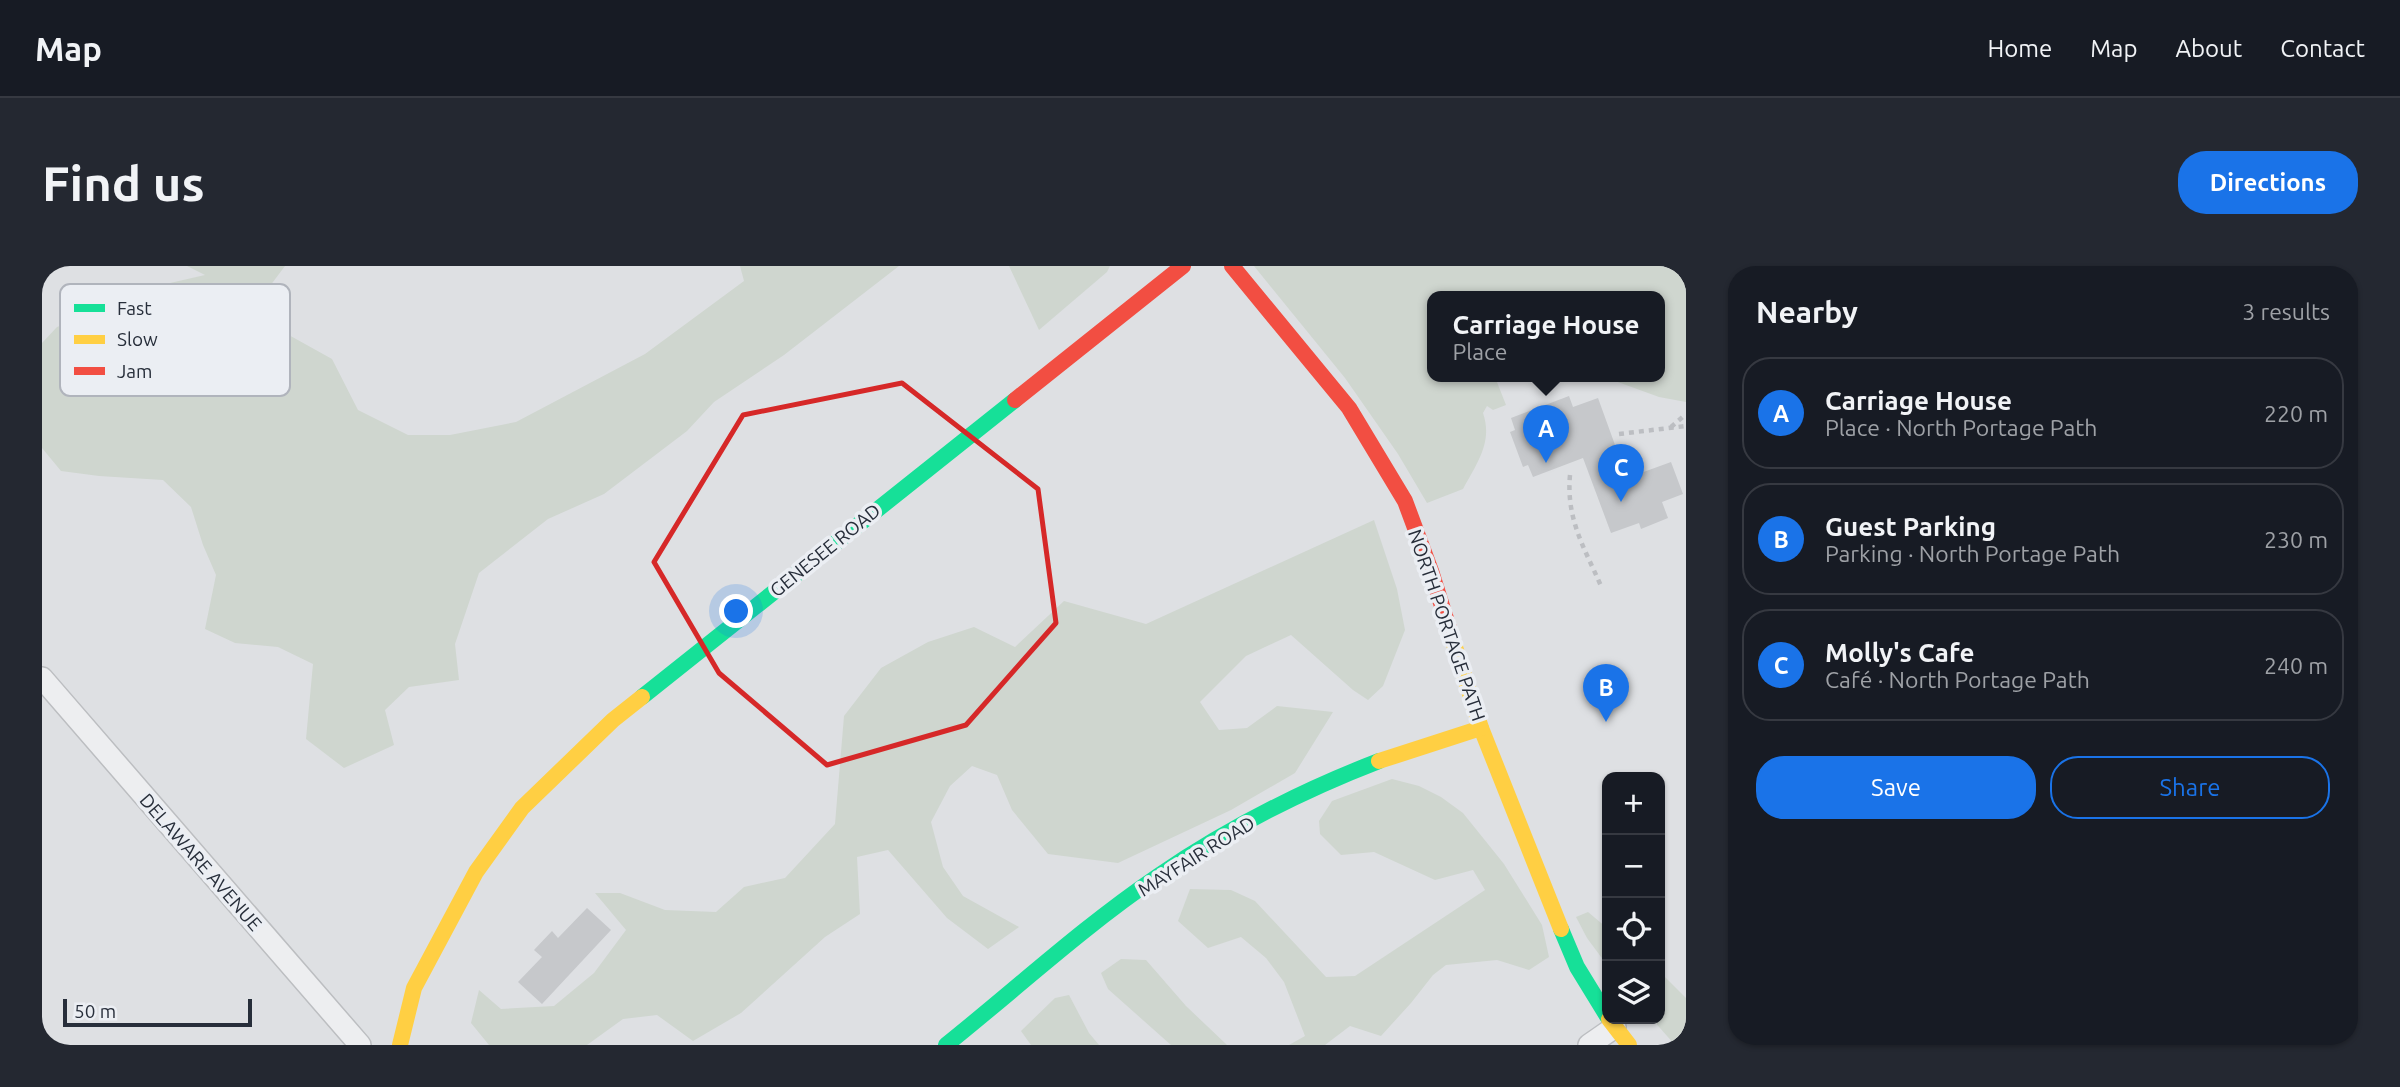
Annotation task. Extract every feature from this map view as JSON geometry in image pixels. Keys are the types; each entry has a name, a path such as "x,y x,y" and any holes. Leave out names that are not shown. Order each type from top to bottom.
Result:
{"street":[{"name":"GENESEE ROAD","path":"400,1045 414,988 476,872 522,808 613,720 1183,266"},
{"name":"NORTH PORTAGE PATH","path":"1232,266 1349,408 1405,501 1431,571 1481,728 1555,917 1577,967 1602,1007"},
{"name":"DELAWARE AVENUE","path":"42,678 360,1045"},
{"name":"MAYFAIR ROAD","path":"946,1045 1070,943 1158,876 1228,832 1361,767 1438,739 1481,728"},
{"path":"1589,1045 1607,1024"},
{"name":"NORTH PORTAGE PATH","path":"1613,1024 1629,1045"}],"path":[{"path":"1670,428 1686,414"},
{"path":"1619,434 1686,426"},
{"path":"1570,475 1570,514 1601,586"}],"highlighted area":[{"path":"902,383 1038,489 1056,623 966,725 827,765 719,673 654,562 743,415"}],"shaded area":[{"path":"187,266 285,266 272,284 167,284 205,275"},
{"path":"740,266 899,266 784,355 714,402 687,431 604,494 548,519 479,573 455,644 459,680 409,687 385,710 394,745 344,768 306,739 313,664 278,647 235,643 205,629 216,575 191,507 163,480 61,471 42,448 42,343 60,326 60,396 290,396 290,336 332,359 358,410 408,435 450,435 516,422 645,354 744,281"},
{"path":"1009,266 1110,266 1107,272 1039,330"},
{"path":"1254,266 1686,266 1686,402 1659,397 1618,382 1665,382 1665,291 1427,291 1427,382 1497,382 1506,405 1493,410 1487,406 1483,413 1486,424 1485,443 1463,489 1427,503 1398,454 1345,378"},
{"path":"1374,520 1397,589 1405,630 1383,686 1368,700 1291,635 1246,656 1200,702 1219,730 1247,728 1277,706 1333,712 1295,773 1231,810 1118,863 1048,854 1012,810 997,775 972,766 950,786 931,822 943,867 963,896 1019,927 988,949 947,918 888,850 857,857 860,914 825,937 741,1013 693,1041 657,1015 623,1019 587,1045 489,1045 471,1023 479,990 501,1009 554,1006 594,973 626,930 595,893 620,893 665,910 716,912 744,887 785,878 835,824 844,716 881,668 928,642 974,627 1015,647 1064,601 1146,624"},
{"path":"1392,779 1419,786 1441,797 1463,813 1504,864 1542,925 1549,957 1529,970 1497,960 1446,965 1433,975 1381,1036 1350,1026 1325,1045 1289,1045 1305,1036 1284,982 1266,958 1241,937 1208,948 1178,921 1190,889 1231,890 1255,901 1326,977 1355,976 1485,890 1473,870 1435,880 1374,852 1341,855 1320,834 1319,821 1332,801"},
{"path":"1588,912 1602,924 1602,958 1587,938 1576,917"},
{"path":"1121,959 1146,960 1186,1006 1227,1045 1171,1045 1108,989 1101,973"},
{"path":"1665,977 1686,998 1686,1045 1675,1045 1656,1024 1665,1024"},
{"path":"1069,995 1089,1033 1099,1045 1031,1045 1021,1031 1055,998"}],"building":[{"path":"1569,396 1573,407 1598,398 1627,478 1671,462 1683,494 1662,502 1668,518 1641,529 1639,523 1611,533 1583,458 1533,477 1528,465 1523,467 1510,432 1515,430 1511,418"},
{"path":"587,908 611,930 542,1004 518,982 542,957 534,950 552,931 558,938"}],"traffic: fast":[{"path":"642,697 1015,400"},
{"path":"946,1045 1103,916 1184,859 1265,812 1379,761"},
{"path":"1561,929 1577,967 1602,1008"}],"traffic: slow":[{"path":"1453,641 1481,728 1561,929"},
{"path":"400,1045 414,988 476,872 522,808 613,720 642,697"},
{"path":"1379,761 1481,728"},
{"path":"1613,1024 1629,1045"}],"traffic: jam":[{"path":"1015,400 1183,266"},
{"path":"1232,266 1349,408 1405,501 1453,641"}],"place":[{"name":"Carriage House","path":"1546,463"},
{"name":"Molly's Cafe","path":"1621,502"},
{"name":"Guest Parking","path":"1606,722"}]}
